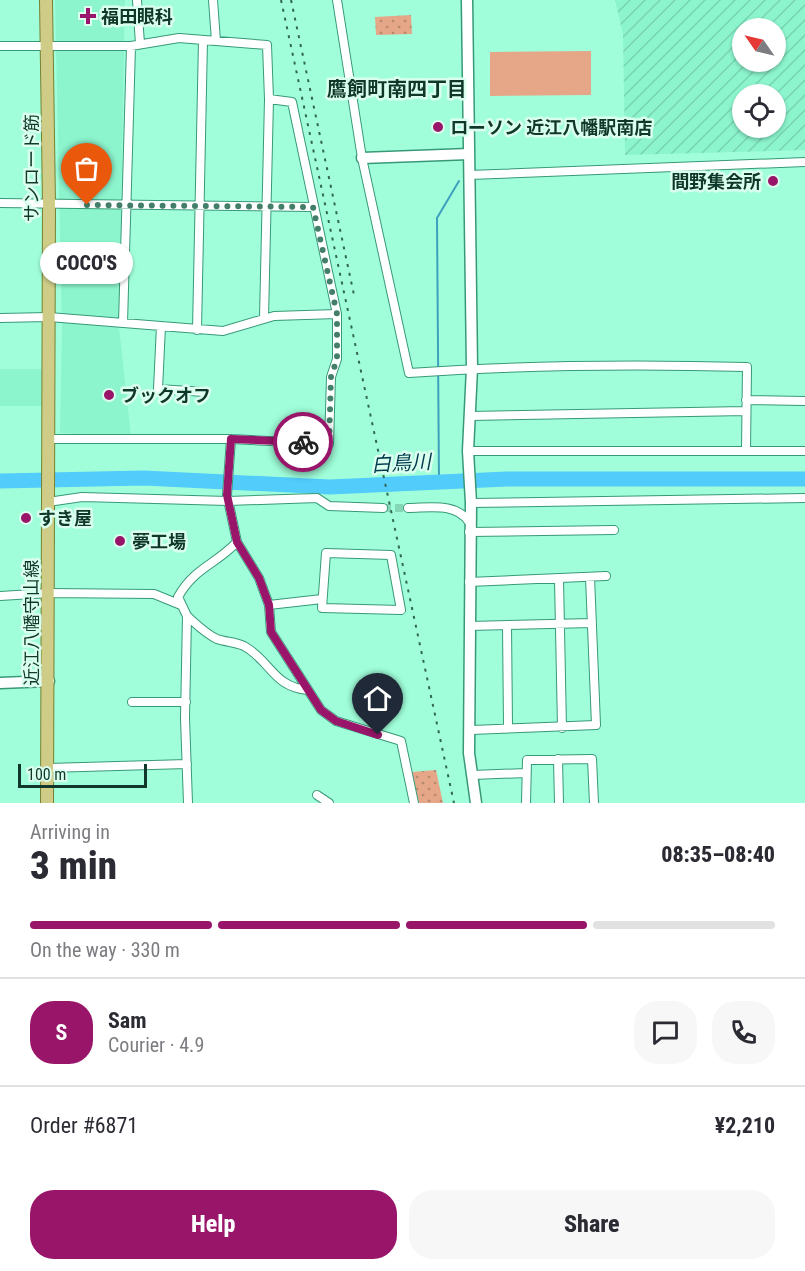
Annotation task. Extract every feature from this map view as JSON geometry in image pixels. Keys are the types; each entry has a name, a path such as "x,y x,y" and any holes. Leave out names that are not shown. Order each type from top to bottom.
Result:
{"main road":[{"name":"サンロード筋","path":"46,0 49,45 49,441"},
{"name":"近江八幡守山線","path":"47,803 49,441"}],"street":[{"path":"137,0 140,44"},
{"path":"213,0 216,41"},
{"path":"337,0 362,158 409,373 472,369 658,365 747,367 746,451"},
{"path":"467,0 472,369 468,451 471,503 469,626 472,775 476,803"},
{"path":"0,46 131,46 179,38 267,45 269,99 264,318"},
{"path":"196,330 203,40"},
{"path":"123,323 131,46"},
{"path":"49,441 231,439 329,444 331,377 337,359 337,314 292,102 269,99"},
{"path":"362,158 469,154"},
{"path":"469,175 805,162"},
{"path":"0,203 313,207"},
{"path":"0,318 49,317 223,331 264,318 337,314"},
{"path":"161,326 158,389 205,392"},
{"path":"746,400 805,401"},
{"path":"470,416 746,411"},
{"path":"231,439 228,498 237,542 259,578 269,605 271,632 321,710 336,721 401,741 414,803"},
{"path":"468,451 805,451"},
{"path":"48,499 82,497 317,498 329,506 382,507"},
{"path":"471,503 805,498"},
{"path":"408,508 452,508 465,516 469,527"},
{"path":"469,527 614,530"},
{"path":"237,542 224,555 195,573 185,584 178,597 188,616 216,639 242,645 253,652 279,680 293,689 308,690"},
{"path":"326,554 392,555 401,610 322,608 322,599 326,554"},
{"path":"469,582 606,576"},
{"path":"471,730 508,726 562,728 596,725 590,577"},
{"path":"559,579 562,728"},
{"path":"0,596 49,593 154,594 182,605"},
{"path":"269,605 322,599"},
{"path":"188,616 186,702 188,803"},
{"path":"469,626 592,624"},
{"path":"507,625 508,726"},
{"path":"0,683 49,681"},
{"path":"132,702 186,702"},
{"path":"558,759 560,803"},
{"path":"526,803 527,760 592,759 594,803"},
{"path":"48,768 187,764"},
{"path":"472,775 526,773"},
{"path":"316,795 329,803"}],"shaded area":[{"path":"55,0 125,0 119,327 131,436 60,433 62,330"},
{"path":"615,0 805,0 805,150 625,155 623,35"},
{"path":"411,15 412,34 376,35 375,17"},
{"path":"591,51 591,95 490,96 490,52"},
{"path":"0,369 45,369 42,406 0,406"},
{"path":"436,770 443,803 419,803 412,772"}],"waterway":[{"path":"439,482 437,218 459,181"},
{"name":"白鳥川","path":"0,481 144,478 330,487 507,479 805,479"}],"tunnel":[{"path":"383,508 408,508"}],"railway":[{"path":"281,0 454,803"},
{"path":"291,0 354,295"}],"way so far":[{"path":"87,205 313,207 337,314 337,359 331,377 329,444 303,442"}],"place":[{"name":"福田眼科","path":"88,16"},
{"name":"ローソン 近江八幡駅南店","path":"438,127"},
{"name":"間野集会所","path":"773,181"},
{"name":"COCO'S","path":"87,205"},
{"name":"ブックオフ","path":"109,395"},
{"name":"すき屋","path":"26,518"},
{"name":"夢工場","path":"120,541"}],"district":[{"name":"鷹飼町南四丁目","path":"397,89"}],"route":[{"path":"303,442 231,439 227,495 237,542 259,578 269,605 271,632 321,710 336,721 378,735"}]}
